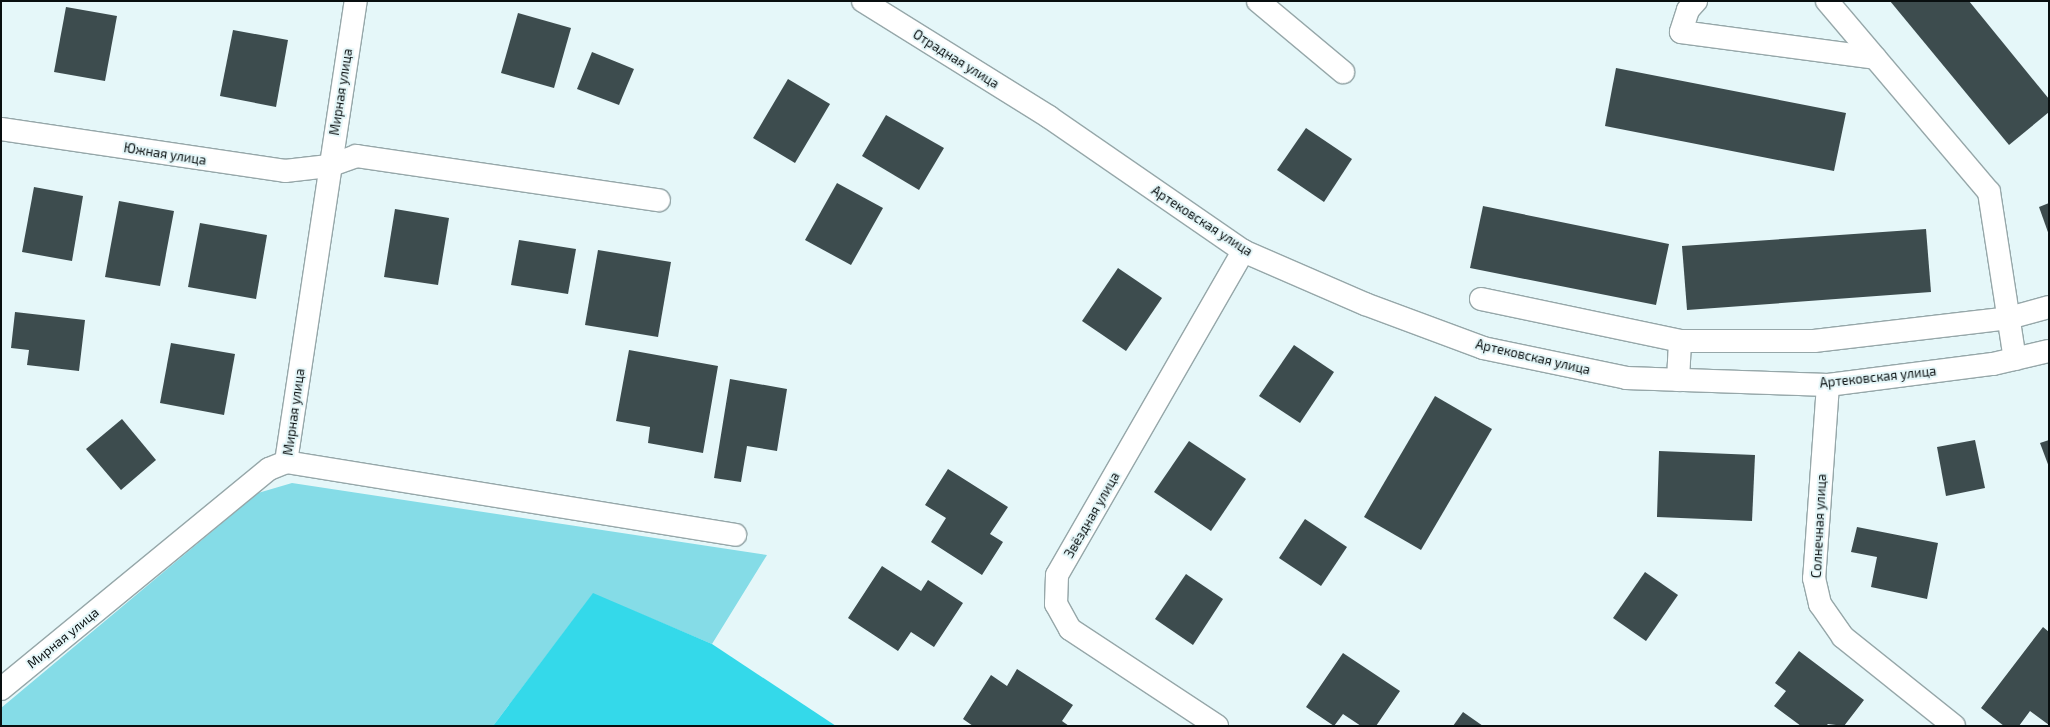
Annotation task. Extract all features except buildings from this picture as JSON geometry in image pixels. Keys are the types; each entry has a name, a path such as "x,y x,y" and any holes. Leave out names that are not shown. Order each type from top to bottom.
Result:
{"street":[{"name":"Мирная улица","path":"1,689 269,469 286,462 329,166 356,1"},
{"name":"Отрадная улица","path":"863,1 1049,117"},
{"path":"1258,1 1343,72"},
{"path":"1696,1 1688,10 1682,32 1875,58"},
{"path":"1827,1 1989,192 2015,359"},
{"name":"Артековская улица","path":"1049,117 1243,251 1365,304 1483,348 1626,378 1828,385 1993,364 2049,351"},
{"name":"Южная улица","path":"1,129 285,172 329,166 356,156 659,200"},
{"name":"Звёздная улица","path":"1217,726 1070,629 1056,604 1057,575 1243,251"},
{"path":"1481,299 1680,341 1814,341 2009,318 2049,307"},
{"path":"1678,380 1680,341"},
{"name":"Солнечная улица","path":"1828,385 1814,578 1820,604 1843,637 1954,726"},
{"path":"286,462 735,535"}],"shaded area":[{"path":"292,483 767,555 712,644 593,594 493,726 1,726 1,708 258,493"},
{"path":"593,593 712,644 836,726 493,726"}]}
